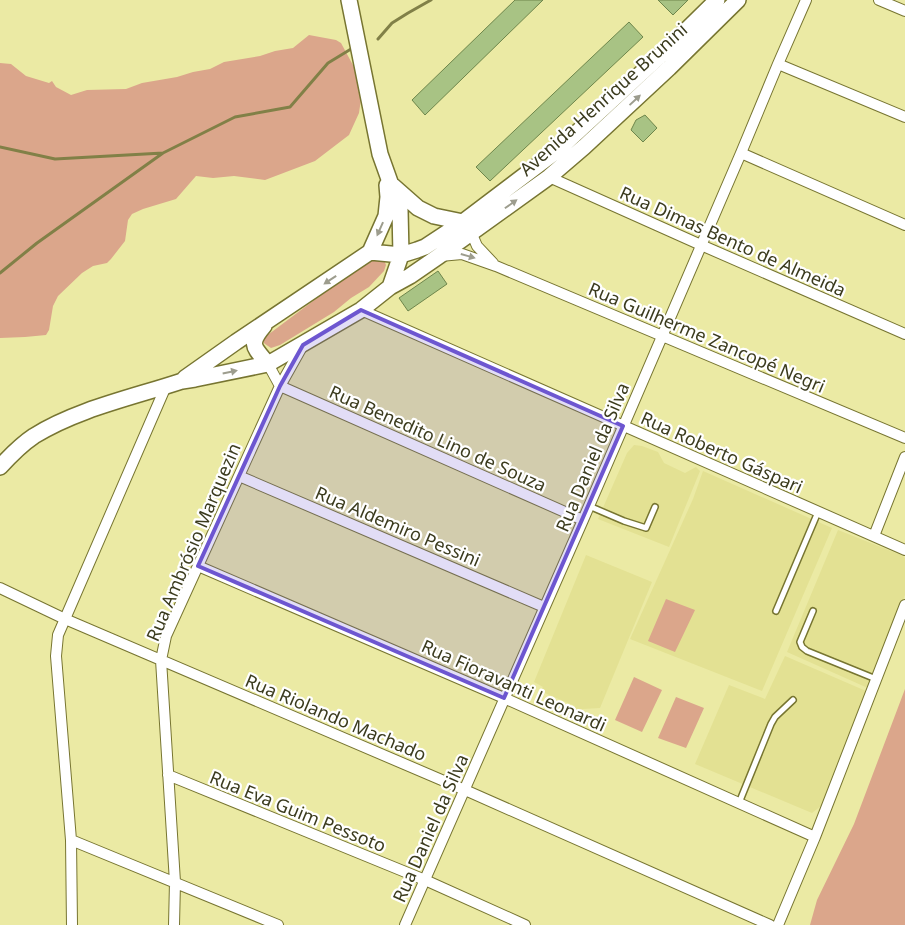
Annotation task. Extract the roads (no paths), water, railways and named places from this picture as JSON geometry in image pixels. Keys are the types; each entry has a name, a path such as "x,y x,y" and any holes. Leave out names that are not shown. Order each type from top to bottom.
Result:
{"main road":[{"path":"349,0 380,154 400,210 401,255 390,287"},
{"name":"Avenida Henrique Brunini","path":"0,467 33,436 57,424 85,412 182,381 268,364 361,310 390,287 439,256 467,227 558,150 662,54 717,0"},
{"name":"Avenida Henrique Brunini","path":"401,255 425,247 467,227 549,177 669,68 738,0"},
{"path":"386,171 388,197 386,216 370,252 401,255"},
{"path":"392,185 418,208 434,216 467,227"},
{"name":"Avenida Henrique Brunini","path":"182,381 370,252"},
{"path":"268,364 257,350 254,342 270,320"}],"street":[{"name":"Rua Daniel da Silva","path":"405,925 583,520 806,0"},
{"path":"879,0 905,11"},
{"path":"778,64 905,117"},
{"path":"741,153 905,225"},
{"name":"Rua Dimas Bento de Almeida","path":"549,177 905,334"},
{"name":"Rua Guilherme Zancopé Negri","path":"467,227 477,246 496,266"},
{"name":"Rua Guilherme Zancopé Negri","path":"439,256 462,254 496,266 905,438"},
{"name":"Rua Roberto Gáspari","path":"361,310 905,550"},
{"name":"Rua Ambrósio Marquezin","path":"174,925 175,882 161,660 166,636 280,386 303,345"},
{"path":"268,364 280,386"},
{"path":"72,925 70,840 56,656 58,635 166,386"},
{"name":"Rua Benedito Lino de Souza","path":"280,386 583,520"},
{"path":"874,536 905,457"},
{"name":"Rua Aldemiro Pessini","path":"239,476 544,607"},
{"name":"Rua Fioravanti Leonardi","path":"198,566 504,698 815,837"},
{"name":"Rua Riolando Machado","path":"0,588 65,619 464,790 770,925"},
{"path":"778,925 815,837 905,605"},
{"name":"Rua Eva Guim Pessoto","path":"168,775 425,880 525,925"},
{"path":"70,840 278,925"}],"lane":[{"path":"589,506 646,528 655,507"},
{"path":"776,611 818,512"},
{"path":"813,611 800,642 802,647 806,651 876,679"},
{"path":"739,803 771,724 775,717 793,700"}],"waterway":[{"path":"378,39 392,23 431,0"},
{"path":"0,273 37,243 163,153 235,117 290,107 328,63 351,49"},
{"path":"0,147 55,159 163,153"}]}
